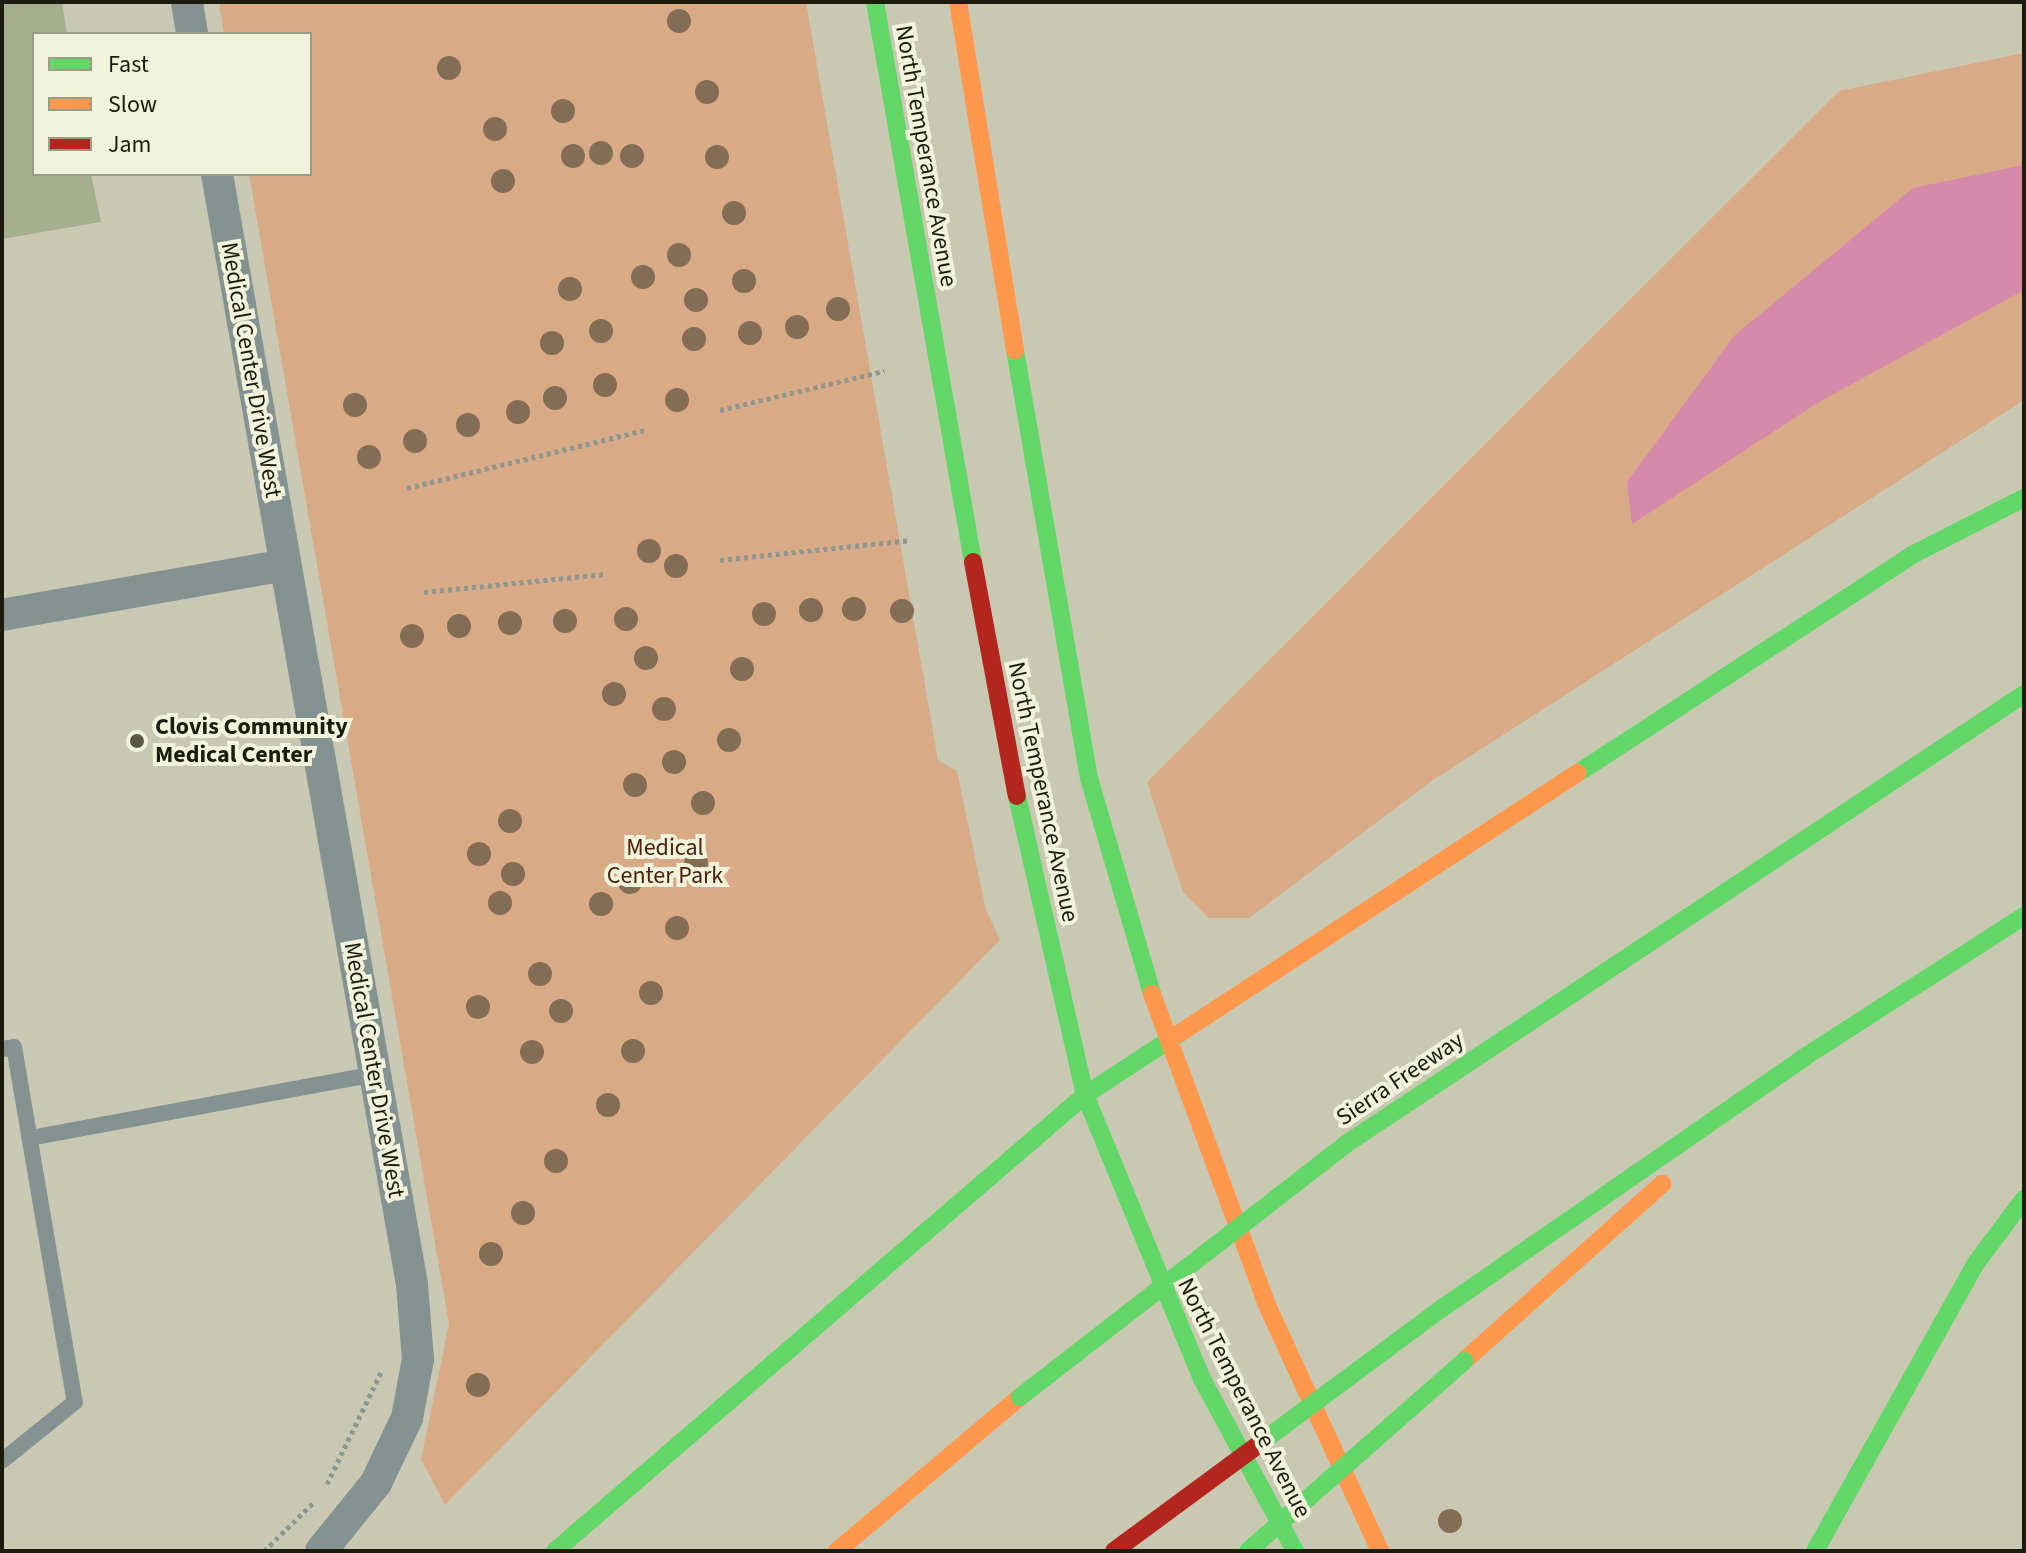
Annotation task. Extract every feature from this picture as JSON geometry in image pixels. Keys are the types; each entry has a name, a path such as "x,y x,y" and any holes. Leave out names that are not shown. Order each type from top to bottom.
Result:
{"main road":[{"name":"North Temperance Avenue","path":"875,2 1005,742 1085,1095 1202,1379 1295,1551"},
{"name":"North Temperance Avenue","path":"958,2 1089,778 1165,1041 1266,1303 1380,1551"},
{"path":"555,1551 1085,1095 1165,1041 1259,988 1912,555 2024,498"},
{"name":"Sierra Freeway","path":"837,1551 1020,1397 1346,1144 2024,694"},
{"path":"1114,1551 1441,1309 1806,1056 2024,916"},
{"path":"1248,1551 1806,1056"},
{"path":"1815,1551 1976,1263 2024,1199"}],"street":[{"path":"187,2 192,32"},
{"name":"Medical Center Drive West","path":"217,176 375,1074 418,1359 407,1418 376,1483 321,1551"},
{"path":"2,615 286,565"}],"lane":[{"path":"2,1049 14,1047 75,1402 2,1461"},
{"path":"30,1138 375,1074"}],"path":[{"path":"720,410 884,371"},
{"path":"407,488 645,430"},
{"path":"720,560 909,540"},
{"path":"424,592 605,574"},
{"path":"264,1551 319,1496 347,1455 376,1372"}],"green space":[{"name":"Medical Center Park","path":"219,2 806,2 938,760 957,771 986,910 1000,940 445,1505 421,1459 449,1324 249,176 312,176 312,32 224,32"},
{"path":"2024,53 2024,400 1433,780 1249,918 1208,918 1183,892 1147,782 1839,91"}],"shaded area":[{"path":"2024,165 2024,290 1819,402 1632,524 1627,482 1734,336 1913,188"}],"building":[{"path":"2,2 62,2 67,32 32,32 32,176 91,176 101,222 2,239"}],"traffic: fast":[{"path":"875,2 973,562"},
{"path":"1015,350 1089,778 1152,994"},
{"path":"1578,773 1912,555 2024,498"},
{"path":"1346,1144 2024,694"},
{"path":"1017,796 1085,1095 1202,1379 1295,1551"},
{"path":"1441,1309 1806,1056 2024,916"},
{"path":"555,1551 1085,1095 1180,1033"},
{"path":"1020,1397 1346,1144"},
{"path":"1815,1551 1976,1263 2024,1199"},
{"path":"1263,1441 1441,1309"},
{"path":"1248,1551 1464,1361"}],"traffic: slow":[{"path":"958,2 1015,350"},
{"path":"1180,1033 1578,773"},
{"path":"1152,994 1266,1303 1380,1551"},
{"path":"1464,1361 1662,1184"},
{"path":"837,1551 1020,1397"}],"traffic: jam":[{"path":"973,562 1017,796"},
{"path":"1114,1551 1263,1441"}],"place":[{"name":"Clovis Community Medical Center","path":"137,741"}]}
